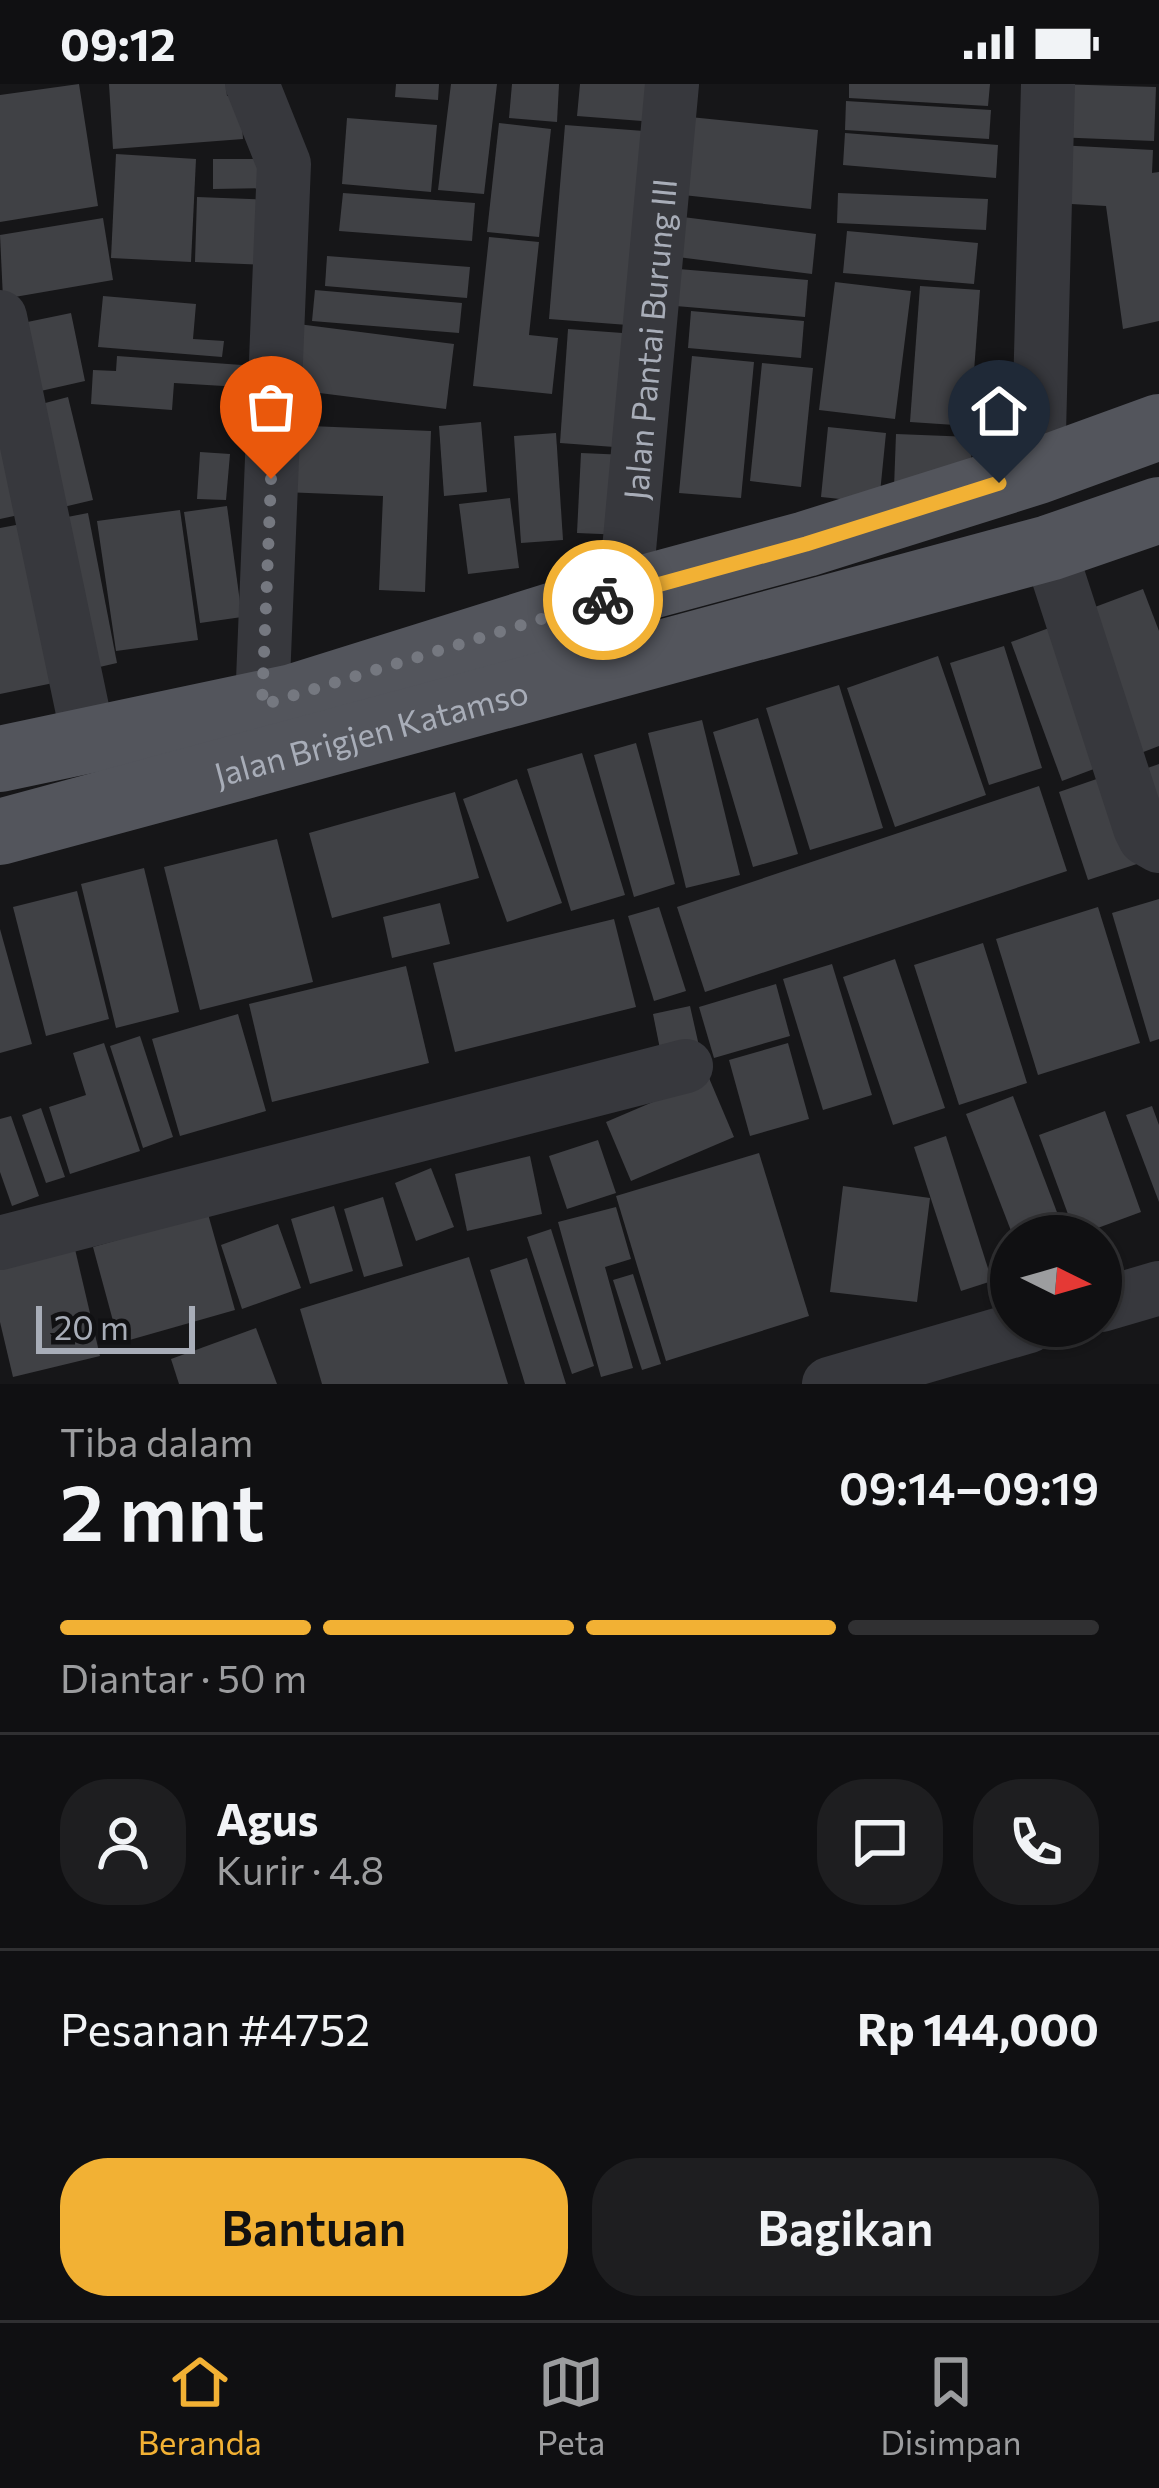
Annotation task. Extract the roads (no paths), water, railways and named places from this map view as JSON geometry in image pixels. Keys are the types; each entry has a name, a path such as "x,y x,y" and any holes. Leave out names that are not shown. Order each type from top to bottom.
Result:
{"main road":[{"name":"Jalan Brigjen Katamso","path":"0,759 262,705 625,593 806,544 1159,428"},
{"path":"1038,471 1049,548"},
{"name":"Jalan Brigjen Katamso","path":"0,832 1049,548 1159,510"}],"street":[{"path":"252,84 284,164 262,705"},
{"name":"Jalan Pantai Burung III","path":"625,593 672,84"},
{"path":"1038,471 1048,84"},
{"path":"0,317 89,740"},
{"path":"1049,548 1140,828 1145,838 1159,846"},
{"path":"0,1243 686,1066"},
{"path":"1122,1299 1159,1288"},
{"path":"830,1384 990,1337"}]}
